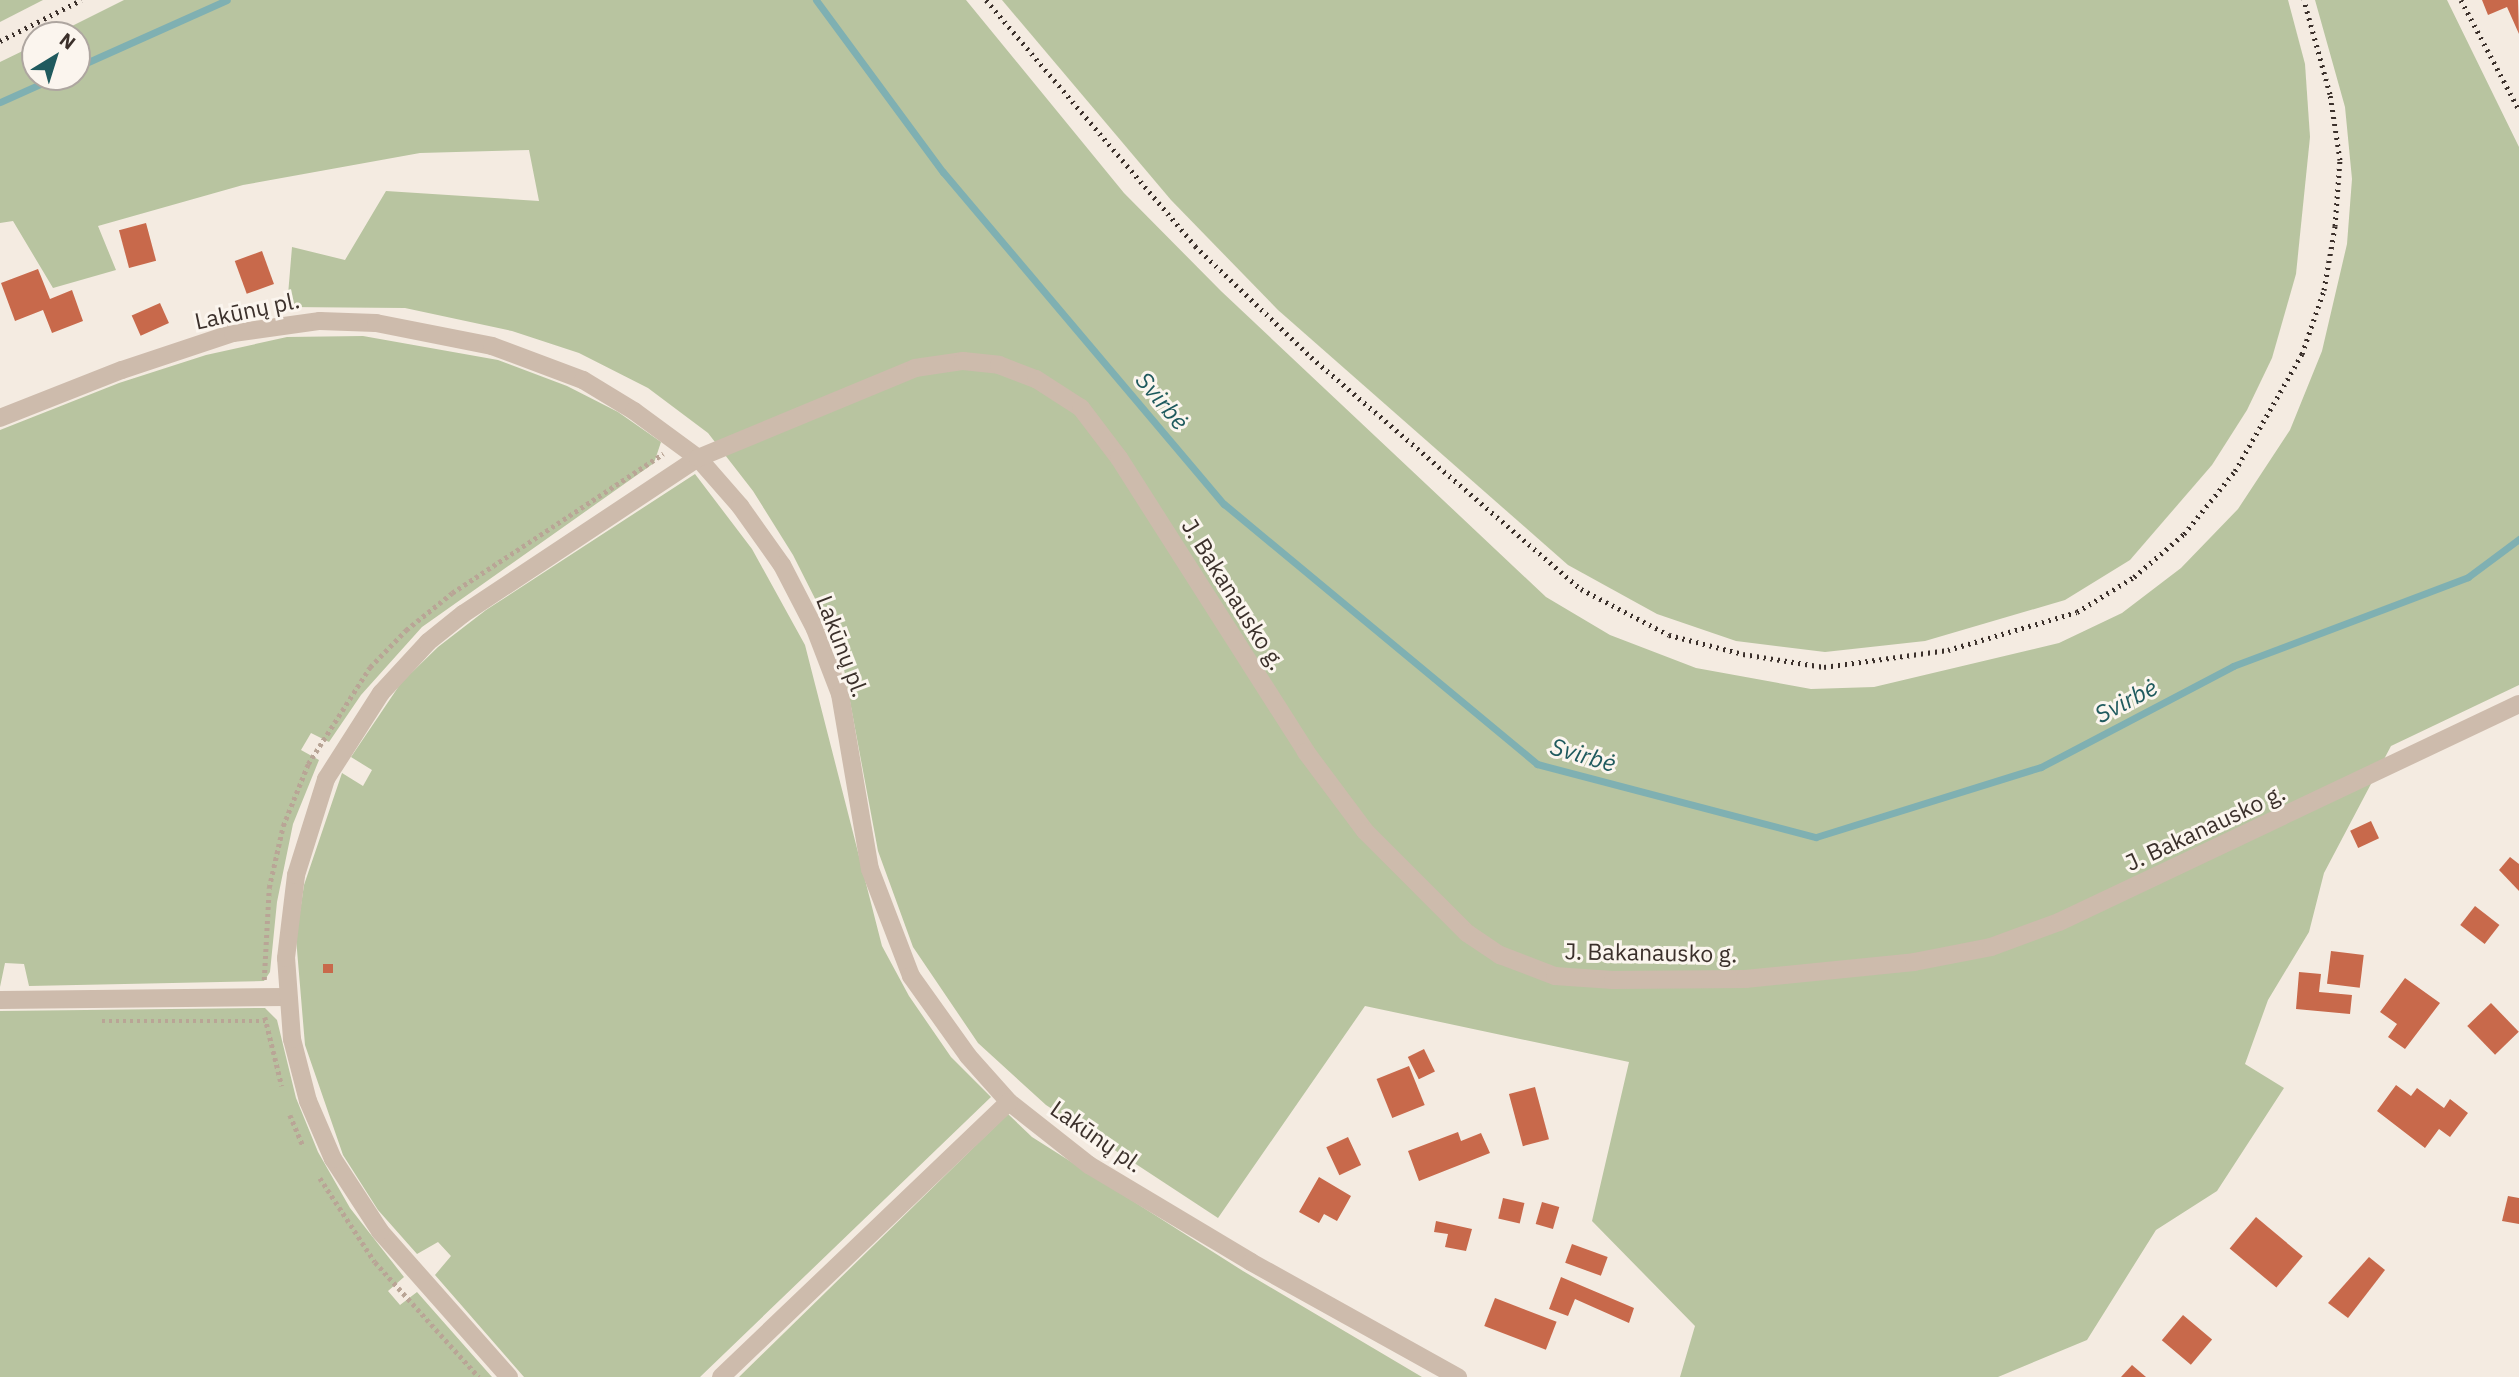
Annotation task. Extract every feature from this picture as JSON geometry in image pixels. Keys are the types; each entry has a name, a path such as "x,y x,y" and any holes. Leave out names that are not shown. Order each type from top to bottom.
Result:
{"street":[{"name":"Lakūnų pl.","path":"0,418 122,370 233,333 320,321 376,323 430,332 541,362 583,380 698,458 740,506 782,565 815,628 839,694 870,869 911,976 954,1040 1009,1102 1089,1165 1166,1212 1458,1377"},
{"name":"J. Bakanausko g.","path":"509,1377 380,1231 333,1159 308,1101 288,997 289,917 309,824 343,747 381,693 428,642 463,614 698,458 915,368 963,361 999,365 1036,379 1081,408 1119,458 1306,752 1365,831 1467,933 1500,955 1555,976 1613,980 1745,979 1914,962 1991,947 2059,922 2519,704"},
{"path":"0,1000 288,997"},
{"path":"721,1377 1009,1102"}],"path":[{"path":"286,1100 265,1021 268,888 283,826 308,764 370,667 406,630 452,593 678,443"},
{"path":"98,1021 265,1021"},
{"path":"290,1113 306,1151"},
{"path":"318,1176 375,1262 479,1377"}],"green space":[{"path":"0,0 43,0 0,22"},
{"path":"124,0 966,0 1124,193 1221,291 1546,597 1610,635 1696,668 1811,689 1874,687 2059,643 2122,613 2181,568 2238,509 2290,430 2322,351 2347,244 2352,179 2345,107 2315,0 2447,0 2519,147 2519,685 2391,746 2324,873 2309,932 2268,1000 2245,1064 2284,1088 2217,1191 2156,1230 2087,1340 1998,1377 1680,1377 1695,1326 1592,1221 1629,1062 1365,1006 1218,1218 1046,1105 978,1043 913,947 878,851 840,648 793,555 753,491 708,433 648,388 579,353 512,331 405,308 287,307 292,247 345,260 386,191 539,201 529,150 420,153 243,185 98,226 116,270 53,288 13,221 0,223 0,62 21,52 21,91 91,91 91,21 82,21"},
{"path":"1002,0 2288,0 2305,64 2310,137 2296,274 2272,358 2247,410 2212,465 2130,560 2065,600 1925,641 1825,652 1736,641 1657,614 1568,565 1278,310 1171,200"},
{"path":"363,336 498,360 567,386 618,412 661,442 654,463 422,627 361,695 329,742 311,733 301,750 319,760 293,824 277,902 270,972 264,981 29,986 24,964 5,963 0,987 0,430 119,383 206,355 287,337"},
{"path":"695,474 752,549 805,645 882,946 909,996 951,1057 991,1097 700,1377 524,1377 435,1275 451,1256 438,1242 417,1254 378,1210 343,1155 305,1045 296,938 304,885 342,773 363,786 372,770 351,757 401,683 438,647 486,610"},
{"path":"265,1008 277,1020 296,1098 318,1152 350,1208 404,1277 388,1291 400,1305 417,1292 492,1377 0,1377 0,1011"},
{"path":"1008,1114 1032,1137 1243,1271 1422,1377 739,1377"}],"building":[{"path":"2482,0 2518,0 2519,34 2507,7 2488,15"},
{"path":"146,223 156,261 129,268 119,230"},
{"path":"262,251 274,284 247,294 235,261"},
{"path":"38,269 50,299 72,290 83,321 52,333 43,310 15,321 1,283"},
{"path":"160,303 169,323 141,336 132,316"},
{"path":"2371,821 2379,838 2358,848 2350,831"},
{"path":"2510,857 2519,864 2519,891 2499,870"},
{"path":"2475,906 2499,925 2485,944 2460,925"},
{"path":"2331,951 2364,955 2360,988 2327,984"},
{"path":"323,964 333,964 333,973 323,973"},
{"path":"2299,972 2321,974 2319,992 2352,995 2350,1014 2296,1009"},
{"path":"2405,978 2440,1003 2405,1049 2388,1037 2397,1024 2380,1012"},
{"path":"2491,1003 2519,1032 2495,1055 2467,1026"},
{"path":"1424,1049 1435,1071 1419,1079 1408,1057"},
{"path":"1409,1066 1425,1105 1392,1118 1377,1079"},
{"path":"2396,1085 2411,1096 2417,1088 2444,1108 2450,1099 2468,1113 2450,1137 2439,1129 2425,1148 2377,1111"},
{"path":"1535,1087 1549,1139 1523,1146 1509,1094"},
{"path":"1458,1132 1461,1141 1481,1133 1490,1153 1419,1181 1408,1151"},
{"path":"1348,1137 1361,1165 1339,1175 1326,1147"},
{"path":"1319,1177 1351,1196 1337,1221 1324,1214 1319,1223 1299,1212"},
{"path":"2508,1196 2519,1198 2519,1224 2502,1221"},
{"path":"1503,1198 1524,1203 1520,1223 1498,1218"},
{"path":"1542,1202 1559,1207 1553,1229 1536,1224"},
{"path":"2256,1217 2303,1256 2276,1288 2230,1248"},
{"path":"1436,1221 1472,1229 1466,1251 1445,1247 1448,1234 1434,1232"},
{"path":"1572,1244 1608,1257 1601,1276 1565,1263"},
{"path":"2369,1257 2385,1270 2348,1318 2328,1303"},
{"path":"1561,1277 1634,1308 1629,1323 1575,1299 1568,1316 1549,1309"},
{"path":"1495,1298 1557,1322 1546,1350 1484,1326"},
{"path":"2183,1315 2212,1339 2191,1365 2162,1340"},
{"path":"2132,1365 2146,1377 2121,1377"}],"waterway":[{"name":"Svirbė","path":"91,61 227,0"},
{"name":"Svirbė","path":"816,0 943,172 1224,504 1537,764 1816,837 2041,767 2233,666 2468,577 2519,539"},
{"name":"Svirbė","path":"0,102 25,91"}],"railway":[{"path":"0,41 81,0"},
{"path":"986,0 1195,246 1311,357 1581,589 1669,635 1743,654 1824,667 1948,650 2077,612 2134,577 2184,534 2235,471 2302,354 2324,290 2335,226 2340,160 2330,94 2304,0"},
{"path":"2461,0 2519,110"}]}
